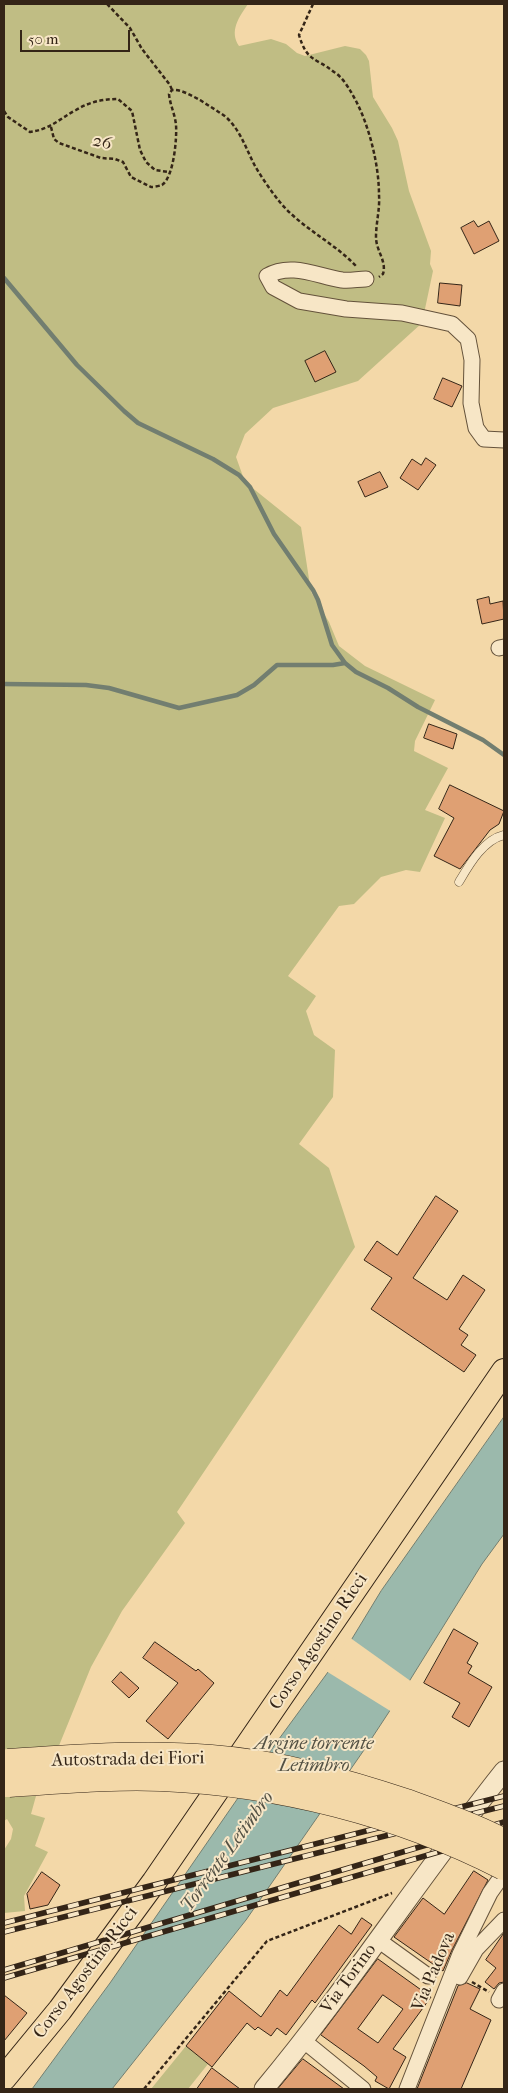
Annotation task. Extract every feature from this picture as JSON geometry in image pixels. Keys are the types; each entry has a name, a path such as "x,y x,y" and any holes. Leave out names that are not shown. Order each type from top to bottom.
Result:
{"highway":[{"name":"Autostrada dei Fiori","path":"504,1843 444,1817 374,1792 323,1777 268,1766 212,1759 154,1756 8,1773 109,1778 161,1777 258,1787 315,1797 370,1812 428,1832 504,1866"}],"main road":[{"name":"Corso Agostino Ricci","path":"4,2078 60,2010 154,1882 504,1371"}],"street":[{"path":"366,279 344,280 291,269 276,271 266,276 273,288 299,301 346,309 402,314 452,324 468,339 472,360 471,403 476,428 484,439 504,440"},
{"name":"Via Torino","path":"264,2089 304,2041 425,1874 501,1779"},
{"name":"Via Padova","path":"407,2089 460,1954 490,1893 504,1873"},
{"path":"448,1987 452,1986 461,1976 476,1949 504,1920"},
{"path":"378,1940 428,1976"},
{"path":"304,2041 362,2089"}],"lane":[{"path":"459,882 474,858 498,837 504,835"}],"path":[{"path":"107,4 130,28 142,49 172,90"},
{"path":"172,90 177,89 194,97 226,118 239,133 255,166 280,201 301,224 346,256 366,279 380,276 383,274 385,265 378,249 376,237 380,194 374,154 366,125 352,93 336,73 315,61 302,45 299,34 313,4"},
{"path":"4,111 8,117 30,132 50,126 76,110 102,99 118,99 132,111 140,150 146,162 155,170 169,172 173,159 176,131 169,94 172,90"},
{"name":"26","path":"50,126 54,139 60,144 101,158 116,159 123,162 131,177 151,187 162,185 169,172"},
{"path":"144,2089 267,1941 425,1874"},
{"path":"461,1976 501,1996"}],"shaded area":[{"path":"4,4 248,4 236,24 235,35 239,46 271,39 286,44 297,53 305,56 345,46 360,49 366,55 369,61 373,97 398,141 409,191 431,251 430,264 433,271 422,323 358,381 273,408 245,434 236,457 245,482 301,527 311,592 329,622 339,646 365,666 435,700 415,741 414,751 448,768 425,810 445,818 420,872 406,870 381,877 354,904 339,906 288,976 316,996 306,1011 314,1035 335,1050 333,1097 299,1144 329,1168 355,1247 177,1512 185,1523 122,1611 91,1667 56,1753 4,1751"},
{"path":"36,1796 31,1814 45,1818 35,1846 48,1852 24,1896 25,1911 4,1913 4,1850 11,1839 13,1829 7,1819 4,1821 4,1797"},
{"path":"186,2046 208,2064 188,2089 151,2089"}],"water":[{"name":"Argine torrente Letimbro","path":"504,1417 504,1534 482,1564 364,1750 246,1920 112,2089 32,2089 110,1983 276,1743 350,1642 381,1591"}],"pier":[{"path":"349,1637 412,1682 392,1712 326,1671"}],"building":[{"path":"474,221 478,227 489,221 499,241 474,254 461,228"},
{"path":"440,283 462,285 460,306 438,303"},
{"path":"325,351 336,372 315,382 305,361"},
{"path":"443,378 462,386 452,407 434,399"},
{"path":"426,458 436,465 418,490 400,478 412,459 421,465"},
{"path":"380,472 388,487 365,497 358,482"},
{"path":"489,597 490,604 503,601 504,619 482,624 477,600"},
{"path":"429,724 457,734 453,749 424,738"},
{"path":"450,785 504,811 499,824 490,830 460,869 434,856 454,818 439,809"},
{"path":"436,1196 458,1211 413,1278 447,1300 463,1275 485,1290 459,1329 468,1335 461,1345 476,1355 464,1372 371,1309 392,1278 364,1260 377,1241 397,1255"},
{"path":"454,1629 478,1643 467,1663 472,1666 468,1673 492,1687 469,1727 452,1717 460,1703 424,1683"},
{"path":"155,1642 196,1671 198,1669 214,1683 168,1739 146,1721 178,1683 143,1658"},
{"path":"121,1672 139,1688 129,1698 112,1682"},
{"path":"474,1871 488,1880 443,1971 394,1937 423,1898 444,1914"},
{"path":"42,1872 60,1885 48,1905 30,1909 27,1894"},
{"path":"362,1918 372,1925 315,2003 312,2000 286,2035 277,2028 271,2036 258,2027 255,2030 247,2023 212,2067 186,2046 229,1991 261,2017 280,1990 287,1996 339,1925 351,1934"},
{"path":"504,1933 504,1982 499,1983 494,1989 485,1982 496,1968 486,1960"},
{"path":"378,1959 431,1997 393,2049 406,2057 389,2089 375,2081 377,2077 364,2066 321,2035","holes":["383,1995 403,2009 378,2043 358,2029"]},
{"path":"467,1983 480,1989 470,2009 491,2020 461,2089 417,2089 458,1986"},
{"path":"4,1995 27,2013 4,2041"},
{"path":"303,2059 344,2089 278,2089"},
{"path":"212,2068 240,2089 197,2089"}],"waterway":[{"path":"4,278 77,365 138,423 213,459 239,475 250,487 274,534 313,590 332,645 345,663 356,672 388,688 418,707 483,740 504,755"},
{"path":"4,684 86,685 109,688 179,708 237,695 254,685 277,665 333,665 345,663"}],"railway":[{"path":"4,1923 504,1796"},
{"path":"4,1932 504,1806"},
{"path":"4,1970 504,1822"},
{"path":"4,1978 504,1833"}],"water label":[{"name":"Torrente Letimbro","path":"228,1852"}]}
